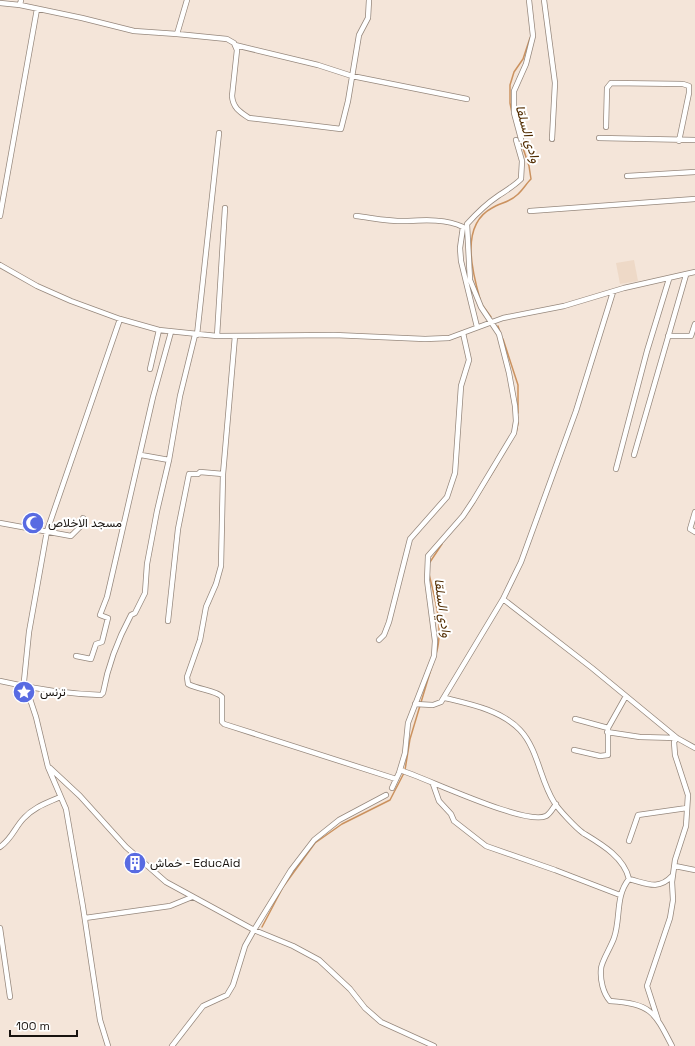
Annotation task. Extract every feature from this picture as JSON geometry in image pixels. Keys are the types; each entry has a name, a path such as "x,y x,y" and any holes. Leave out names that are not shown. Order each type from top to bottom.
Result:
{"street":[{"path":"177,34 187,0"},
{"path":"235,45 237,50 233,104 238,110 249,118 341,128 359,35 368,18 369,0"},
{"path":"392,788 400,770 405,753 408,723 434,656 435,641 426,580 428,556 463,516 514,433 515,406 510,373 499,334 481,307 470,280 466,224 481,209 499,195 509,190 521,179 522,162 514,113 514,91 526,64 533,36 529,0"},
{"path":"544,0 555,83 552,139"},
{"path":"0,3 20,3 37,9 134,31 227,40 235,45 352,76 467,98"},
{"path":"0,216 37,9"},
{"path":"606,128 606,88 611,83 683,84 689,86 689,93 679,141"},
{"path":"0,681 26,687 101,695 103,693 105,679 117,640 130,615 136,613 145,593 148,564 157,511 170,460 180,396 196,335 218,133"},
{"path":"599,138 679,141 695,140"},
{"path":"627,176 695,172"},
{"path":"530,211 695,199"},
{"path":"217,336 225,208"},
{"path":"356,216 409,221 439,220 452,222 462,227 460,248 461,261 477,327"},
{"path":"0,265 37,286 120,319 159,330 217,336 334,335 425,340 449,338 503,318 564,306 613,292 695,272"},
{"path":"634,455 686,274"},
{"path":"616,469 647,352 669,279"},
{"path":"415,704 433,705 441,702 445,698 447,691 477,645 503,599 521,562 576,411 613,292"},
{"path":"108,1046 100,1020 85,918 66,809 48,767 36,717 24,681 29,632 47,531 120,319"},
{"path":"668,336 691,336 695,324"},
{"path":"150,369 159,330"},
{"path":"76,656 91,659 96,644 102,642 105,634 108,618 100,615 107,597 171,332"},
{"path":"379,640 384,636 389,622 410,538 447,497 455,473 461,386 469,360 463,333"},
{"path":"236,336 223,474 221,566 216,584 206,607 200,640 186,677 188,684 197,689 218,693 222,697 222,722 224,724 396,779"},
{"path":"141,455 170,460"},
{"path":"168,621 178,529 189,474 198,474 200,472 223,474"},
{"path":"695,512 690,529 695,532"},
{"path":"0,523 71,536 80,527 83,518"},
{"path":"503,599 677,738 695,748"},
{"path":"574,750 606,756 608,749 608,730 626,696"},
{"path":"445,698 467,703 499,715 519,729 529,745 556,804 582,832 590,836 619,859 627,870 629,879 620,895 618,926 609,952 601,968 601,982 605,994 610,1001 642,1006 654,1013 672,1046"},
{"path":"575,719 608,730 640,737 677,738"},
{"path":"658,1020 647,986 670,918 673,900 674,866 686,826 687,788 675,755 674,742 677,738"},
{"path":"48,767 80,796 126,848 166,882 254,930 293,946 319,960 350,989 365,1008 381,1022 434,1046"},
{"path":"400,770 433,784 519,815 544,816 550,813 556,804"},
{"path":"433,784 439,801 451,814 454,821 486,846 620,895"},
{"path":"172,1046 203,1006 227,995 233,985 245,946 291,870 314,840 339,820 386,795"},
{"path":"0,847 8,842 19,824 30,812 41,804 60,798"},
{"path":"629,841 638,815 687,808"},
{"path":"674,866 695,870"},
{"path":"629,879 651,885 666,882 673,875"},
{"path":"85,918 170,906 192,897"},
{"path":"0,928 10,997"}],"shaded area":[{"path":"634,260 638,281 620,284 616,263"}],"waterway":[{"name":"وادي السلقا","path":"512,113 510,103 510,85 514,72 523,59 530,38"},
{"name":"وادي السلقا","path":"480,299 472,262 472,237 476,225 482,216 492,208 508,201 521,192 531,179 529,166 520,139"},
{"name":"وادي السلقا","path":"483,306 491,317"},
{"name":"وادي السلقا","path":"498,326 500,332"},
{"name":"وادي السلقا","path":"503,339 518,385 518,413"},
{"name":"وادي السلقا","path":"516,433 518,423"},
{"name":"وادي السلقا","path":"469,511 497,465"},
{"name":"وادي السلقا","path":"430,562 442,544"},
{"name":"وادي السلقا","path":"429,574 439,624 436,654"},
{"name":"وادي السلقا","path":"405,770 410,739 431,669"},
{"name":"وادي السلقا","path":"262,927 283,887 315,843 342,824 390,800 404,773"}],"place":[{"name":"مسجد الاخلاص","path":"33,523"},
{"name":"ترنس","path":"24,692"},
{"name":"خماش - EducAid","path":"135,863"}]}
